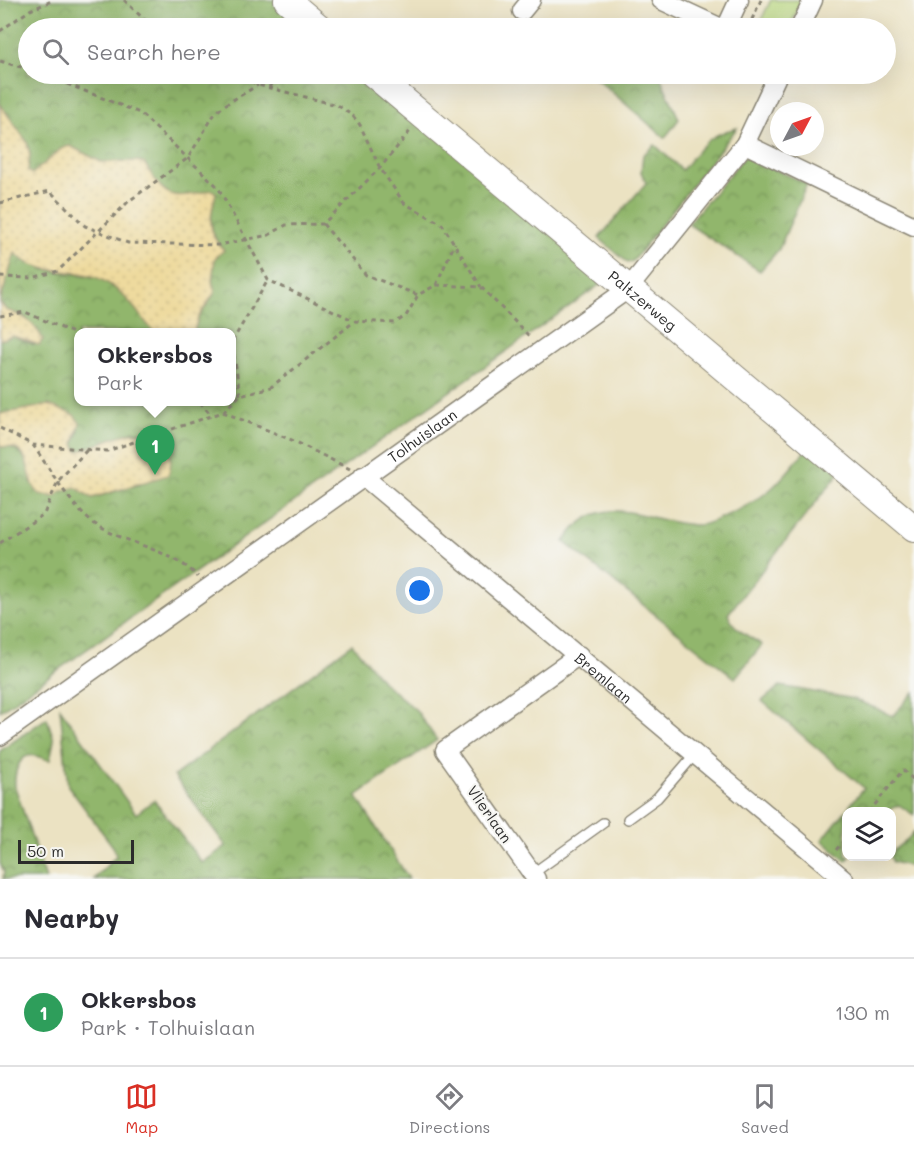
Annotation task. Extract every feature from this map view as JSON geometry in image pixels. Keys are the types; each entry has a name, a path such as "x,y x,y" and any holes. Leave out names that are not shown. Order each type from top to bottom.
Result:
{"street":[{"path":"287,0 308,18"},
{"path":"661,0 700,18"},
{"path":"731,18 739,0"},
{"path":"805,18 813,0"},
{"name":"Paltzerweg","path":"385,84 914,528"},
{"name":"Tolhuislaan","path":"0,736 628,288 745,144 773,84"},
{"path":"745,144 914,226"},
{"name":"Bremlaan","path":"363,476 844,879"},
{"name":"Vlierlaan","path":"534,876 445,750 579,655"}],"lane":[{"path":"628,819 657,798 695,754"},
{"path":"534,876 603,823"}],"path":[{"path":"19,18 30,10 54,0"},
{"path":"124,0 143,18"},
{"path":"753,18 761,0"},
{"path":"0,31 18,18"},
{"path":"0,61 18,66"},
{"path":"67,84 140,113 218,187 268,280 355,321 395,323 406,316 418,295 436,285 481,287"},
{"path":"0,277 32,278 58,271 129,201 188,158 214,115 223,106 258,85 337,105 353,116 360,125 380,168 404,203 442,224 481,287 524,333 545,347"},
{"path":"0,203 50,191 85,226 128,243 219,245 247,240 269,235 286,225 323,224 380,168 423,116"},
{"path":"323,224 366,275 418,295"},
{"path":"436,285 455,243"},
{"path":"236,335 268,280"},
{"path":"0,316 25,312 74,333"},
{"path":"236,399 240,395 271,387 355,321"},
{"path":"236,368 240,395"},
{"path":"203,406 212,416"},
{"path":"0,428 33,445 107,451 223,412 229,406"},
{"path":"223,412 294,441 363,476"},
{"path":"33,445 89,521 118,538 148,548 192,571 207,588"},
{"path":"0,543 44,514 58,481 87,450"},
{"path":"872,807 903,770 914,780"}],"green space":[{"path":"0,0 282,0 304,18 18,18 18,84 380,84 608,279 0,711 0,447 14,449 24,457 31,476 31,483 54,497 68,487 76,487 93,498 148,482 147,433 134,431 79,451 74,444 79,431 49,405 0,414 0,340 13,336 34,345 43,339 28,320 6,310 0,302 15,252 41,269 100,278 117,289 135,306 151,328 74,328 74,406 236,406 236,328 195,328 198,318 215,292 212,281 215,258 224,250 215,237 211,223 216,193 212,190 173,196 124,161 101,162 70,146 62,148 32,175 28,171 30,155 27,142 0,104"},
{"path":"771,0 802,0 794,18 762,18"},
{"path":"603,84 663,84 679,119 665,138"},
{"path":"737,128 633,261 628,263 599,238 646,183 641,172 643,155 655,145 682,170 711,138"},
{"path":"745,156 807,184 779,249 760,271 688,224"},
{"path":"808,447 839,473 728,614 730,620 738,628 762,645 735,678 564,542 578,525 594,515 610,511 627,512 680,523 699,525 709,523 752,503 763,495 781,479"},
{"path":"352,644 384,683 416,710 437,740 356,796 409,879 94,879 116,856 114,848 68,786 60,708 136,814 154,800 202,863 226,846 174,776"},
{"path":"780,686 854,699 893,716 914,692 914,815 899,805 895,807 849,807 864,788 762,701"},
{"path":"47,718 54,740 50,760 36,756 25,757 16,770 15,782 46,879 3,879 4,872 0,863 0,751"},
{"path":"842,815 842,858 822,840"},
{"path":"914,831 914,867 892,861 896,861 896,848"}],"sand":[{"path":"0,104 27,142 30,155 28,170 32,174 62,148 70,146 101,162 138,161 145,164 159,185 171,194 187,195 212,190 216,193 211,224 214,237 224,250 215,258 212,281 215,292 198,318 195,328 151,328 125,297 102,280 80,273 34,266 15,253 0,301"},
{"path":"0,302 6,310 23,317 36,328 43,339 39,345 13,336 0,340"},
{"path":"49,405 74,415 80,423 74,444 78,451 132,433 143,433 153,437 163,444 170,454 168,475 92,498 75,487 62,491 54,497 40,494 31,480 27,464 19,451 0,447 0,414"}],"place":[{"name":"Okkersbos","path":"155,475"}]}
